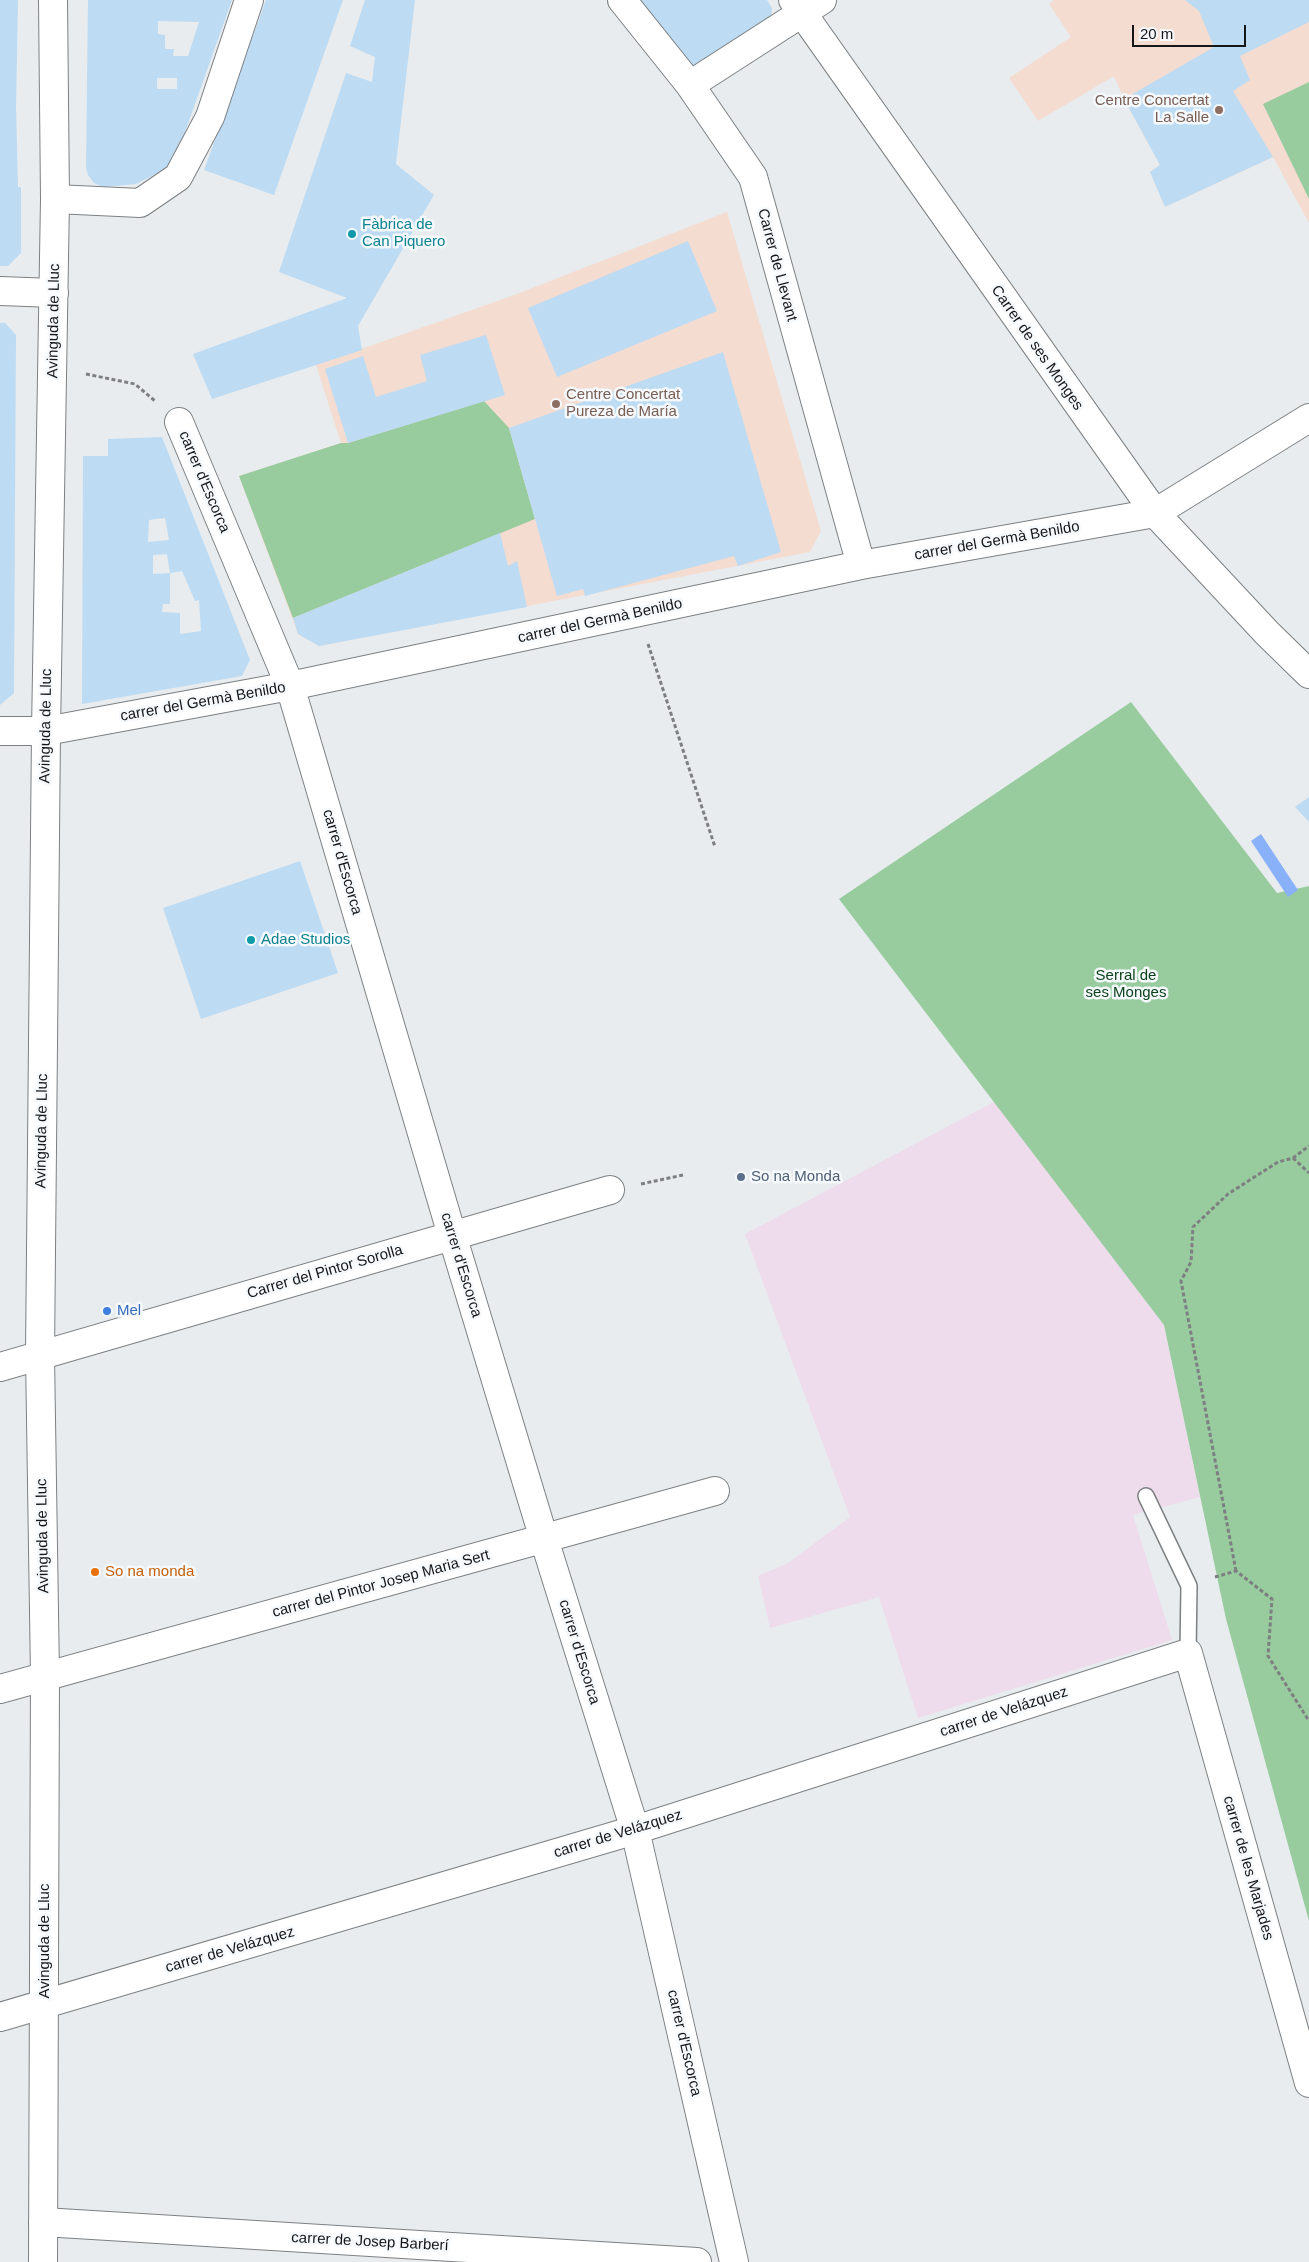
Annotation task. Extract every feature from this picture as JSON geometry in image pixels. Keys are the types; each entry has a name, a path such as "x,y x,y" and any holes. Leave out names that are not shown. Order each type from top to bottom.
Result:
{"street":[{"name":"Avinguda de Lluc","path":"43,2262 45,1676 40,1355 46,731 56,199 52,0"},
{"path":"56,199 140,203 178,177 210,117 249,0"},
{"name":"Carrer de Llevant","path":"622,0 690,85 753,177 861,566"},
{"path":"690,85 805,5"},
{"name":"Carrer de ses Monges","path":"805,5 1155,513 1309,674"},
{"path":"0,291 54,293"},
{"path":"1155,513 1309,418"},
{"name":"carrer d'Escorca","path":"179,422 290,686 452,1235 635,1830 734,2262"},
{"name":"carrer del Germà Benildo","path":"0,731 46,731 290,686 861,566 1155,513"},
{"name":"Carrer del Pintor Sorolla","path":"0,1367 610,1190"},
{"name":"carrer del Pintor Josep Maria Sert","path":"0,1689 715,1491"},
{"name":"carrer de Velázquez","path":"0,2017 635,1830 1188,1654"},
{"name":"carrer de les Marjades","path":"1188,1654 1309,2083"},
{"name":"carrer de Josep Barberí","path":"43,2222 697,2262"}],"lane":[{"path":"1146,1496 1189,1586 1188,1654"}],"path":[{"name":"carrer d'Escorca","path":"54,367 135,384 157,402 164,418 179,422"},
{"path":"637,613 716,847"},
{"path":"1309,1146 1293,1158 1278,1162 1228,1194 1193,1227 1190,1262 1181,1281 1236,1570 1272,1599 1268,1656 1309,1722"},
{"path":"1293,1158 1309,1173"},
{"path":"610,1190 683,1176"},
{"path":"1189,1586 1236,1570"}],"shaded area":[{"name":"Centre Concertat La Salle","path":"1054,0 1309,0 1309,223 1273,157 1165,207 1150,172 1160,165 1124,99 1114,76 1038,121 1009,78 1071,37 1049,4"},
{"name":"Centre Concertat Pureza de María","path":"727,212 821,531 810,552 319,646 298,634 239,476 341,443 316,365 517,294"},
{"path":"994,1102 1164,1325 1200,1497 1133,1515 1172,1640 918,1718 879,1597 770,1628 758,1576 788,1563 850,1517 745,1234"}],"green space":[{"path":"1309,82 1309,199 1263,104"},
{"path":"484,401 509,428 535,519 293,618 239,476 341,443 348,443"},
{"name":"Serral de ses Monges","path":"1131,702 1277,893 1309,886 1309,1921 1226,1619 1164,1325 839,899"}],"water":[{"path":"1261,834 1298,890 1288,897 1251,841"}],"building":[{"path":"0,0 18,0 16,108 18,187 21,187 21,253 8,266 0,266"},
{"path":"88,0 232,0 180,146 170,163 162,171 136,184 103,187 94,183 88,175 86,167","holes":["158,21 199,22 188,56 173,56 174,49 165,49 165,35 158,34","157,78 177,78 177,89 157,89"]},
{"path":"266,0 343,0 274,195 204,170"},
{"name":"Fàbrica de Can Piquero","path":"365,0 415,0 396,164 434,195 358,326 362,350 212,399 193,354 347,298 279,272 346,73 372,82 375,57 350,46"},
{"path":"633,0 767,0 772,8 771,18 699,69 687,67"},
{"path":"1185,0 1309,0 1309,22 1240,56 1250,80 1233,91 1273,157 1165,207 1150,172 1160,165 1124,99 1214,47 1199,11"},
{"path":"688,241 717,311 557,377 528,308"},
{"path":"0,323 5,323 16,335 14,693 0,705"},
{"path":"486,335 505,395 348,443 325,369 363,356 376,397 427,381 420,355"},
{"path":"723,352 781,552 738,566 734,556 585,596 583,589 557,596 509,428"},
{"path":"162,437 250,660 242,676 82,704 83,456 108,456 108,439","holes":["165,518 169,540 148,542 149,520","167,554 170,573 153,574 153,555","182,571 195,601 199,600 201,631 180,634 180,613 162,612 163,604 170,604 170,573"]},
{"path":"500,533 508,566 517,561 527,607 319,646 298,634 293,618"},
{"path":"1309,797 1309,822 1295,807"},
{"name":"Adae Studios","path":"300,861 338,973 201,1019 163,908"}],"place":[{"name":"Centre Concertat La Salle","path":"1219,110"},
{"name":"Fàbrica de Can Piquero","path":"352,234"},
{"name":"Centre Concertat Pureza de María","path":"556,404"},
{"name":"Adae Studios","path":"251,940"},
{"name":"So na Monda","path":"741,1177"},
{"name":"Mel","path":"107,1311"},
{"name":"So na monda","path":"95,1572"}]}
